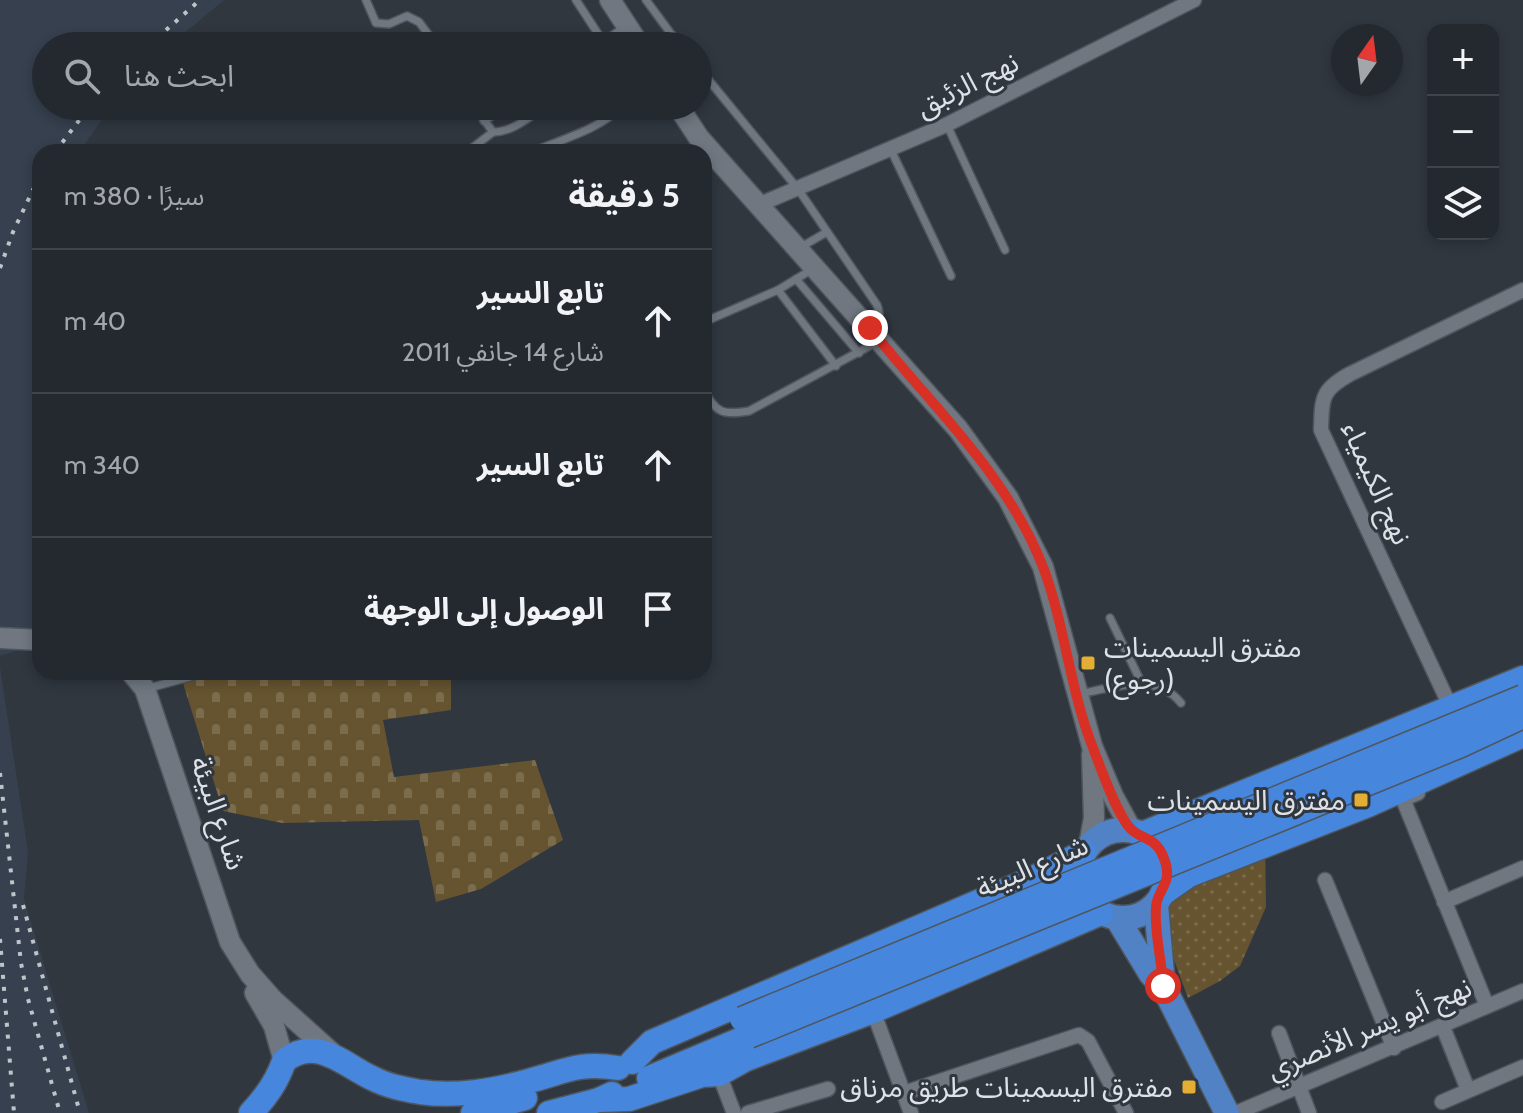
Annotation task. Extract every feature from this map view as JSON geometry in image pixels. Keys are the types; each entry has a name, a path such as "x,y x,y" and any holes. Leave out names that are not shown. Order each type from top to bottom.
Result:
{"highway":[{"path":"1137,832 1523,678"},
{"name":"شارع البيئة","path":"560,1112 599,1100 745,1027 1124,860 1523,697"},
{"path":"476,1112 745,1027 1461,745 1523,716"},
{"path":"1159,899 1189,875 1368,805 1523,735"},
{"path":"251,1113 268,1095 284,1061 302,1051 332,1053 371,1078 396,1088 465,1095 582,1065 625,1065 652,1042 1034,878 1086,848"},
{"path":"599,1100 629,1099 702,1075 719,1074 746,1059 1109,915"}],"main road":[{"path":"610,0 622,32"},
{"path":"687,120 704,144"},
{"path":"712,153 797,250 804,274 875,335 958,429 1008,498 1043,567 1092,746 1113,796 1137,832 1153,842 1162,853 1166,866 1167,880 1159,899 1145,912 1131,917 1109,915"},
{"path":"0,638 32,640"},
{"name":"شارع البيئة","path":"138,680 145,689 230,942 250,974"},
{"path":"1092,746 1094,818 1079,865 1078,879 1082,892 1090,904 1109,915 1163,986 1227,1113"},
{"path":"1086,848 1109,832 1137,832"},
{"path":"1159,899 1163,986"},
{"path":"250,974 295,1022 332,1053"},
{"path":"250,974 254,991 274,1026 284,1061"}],"street":[{"name":"نهج الزئبق","path":"758,205 946,125 1194,0"},
{"name":"نهج الكيمياء","path":"1451,708 1321,430 1324,396 1330,385 1350,374 1523,290"},
{"path":"1487,1006 1403,799 1523,745"},
{"path":"1444,902 1523,868"},
{"path":"1325,880 1394,1048"},
{"name":"نهج أبو يسر الأنصري","path":"1236,1113 1523,991"},
{"path":"873,1011 911,1113"},
{"path":"1443,1027 1468,1090"},
{"path":"1279,1033 1309,1113"},
{"path":"904,1093 1079,1035 1088,1041 1126,1113"},
{"path":"1442,1102 1523,1067"},
{"path":"719,1074 734,1113"},
{"path":"748,1113 828,1089"}],"lane":[{"path":"366,0 376,23 389,24 407,16 419,22 426,32"},
{"path":"576,0 594,32"},
{"path":"646,0 670,32"},
{"path":"712,84 798,189 880,312 875,335 859,353 836,366 749,411 729,414 721,411 712,400"},
{"path":"477,144 493,132 512,129 525,120"},
{"path":"550,144 603,120"},
{"path":"484,121 493,132"},
{"path":"946,125 1005,250"},
{"path":"890,148 951,276"},
{"path":"797,250 827,232"},
{"path":"712,319 778,290 804,274 859,353"},
{"path":"778,290 836,366"},
{"path":"1110,618 1142,684"},
{"path":"145,689 178,680"},
{"path":"1078,695 1142,684 1169,690 1181,703"}],"shaded area":[{"path":"0,0 224,0 186,32 32,32 32,120 102,120 85,144 32,144 32,646 0,656"},
{"path":"0,667 28,852 24,899 89,1113 0,1113"}],"green space":[{"path":"182,680 451,680 451,710 383,720 394,777 535,760 563,840 481,889 436,902 419,820 282,823 223,811"},
{"path":"1265,841 1266,907 1240,966 1188,998 1173,957 1164,912 1171,891"}],"railway":[{"path":"164,32 200,0"},
{"path":"61,144 79,120"},
{"path":"0,268 32,192"},
{"path":"0,773 21,963 60,1113"},
{"path":"23,905 80,1113"},
{"path":"0,939 14,1113"}],"place":[{"name":"مفترق اليسمينات (رجوع)","path":"1088,663"},
{"name":"مفترق اليسمينات","path":"1361,800"},
{"name":"مفترق اليسمينات طريق مرناق","path":"1189,1087"}],"route":[{"path":"870,328 988,467 1008,498 1043,567 1092,746 1132,831 1153,842 1162,853 1166,866 1167,880 1156,904 1163,986"}]}
